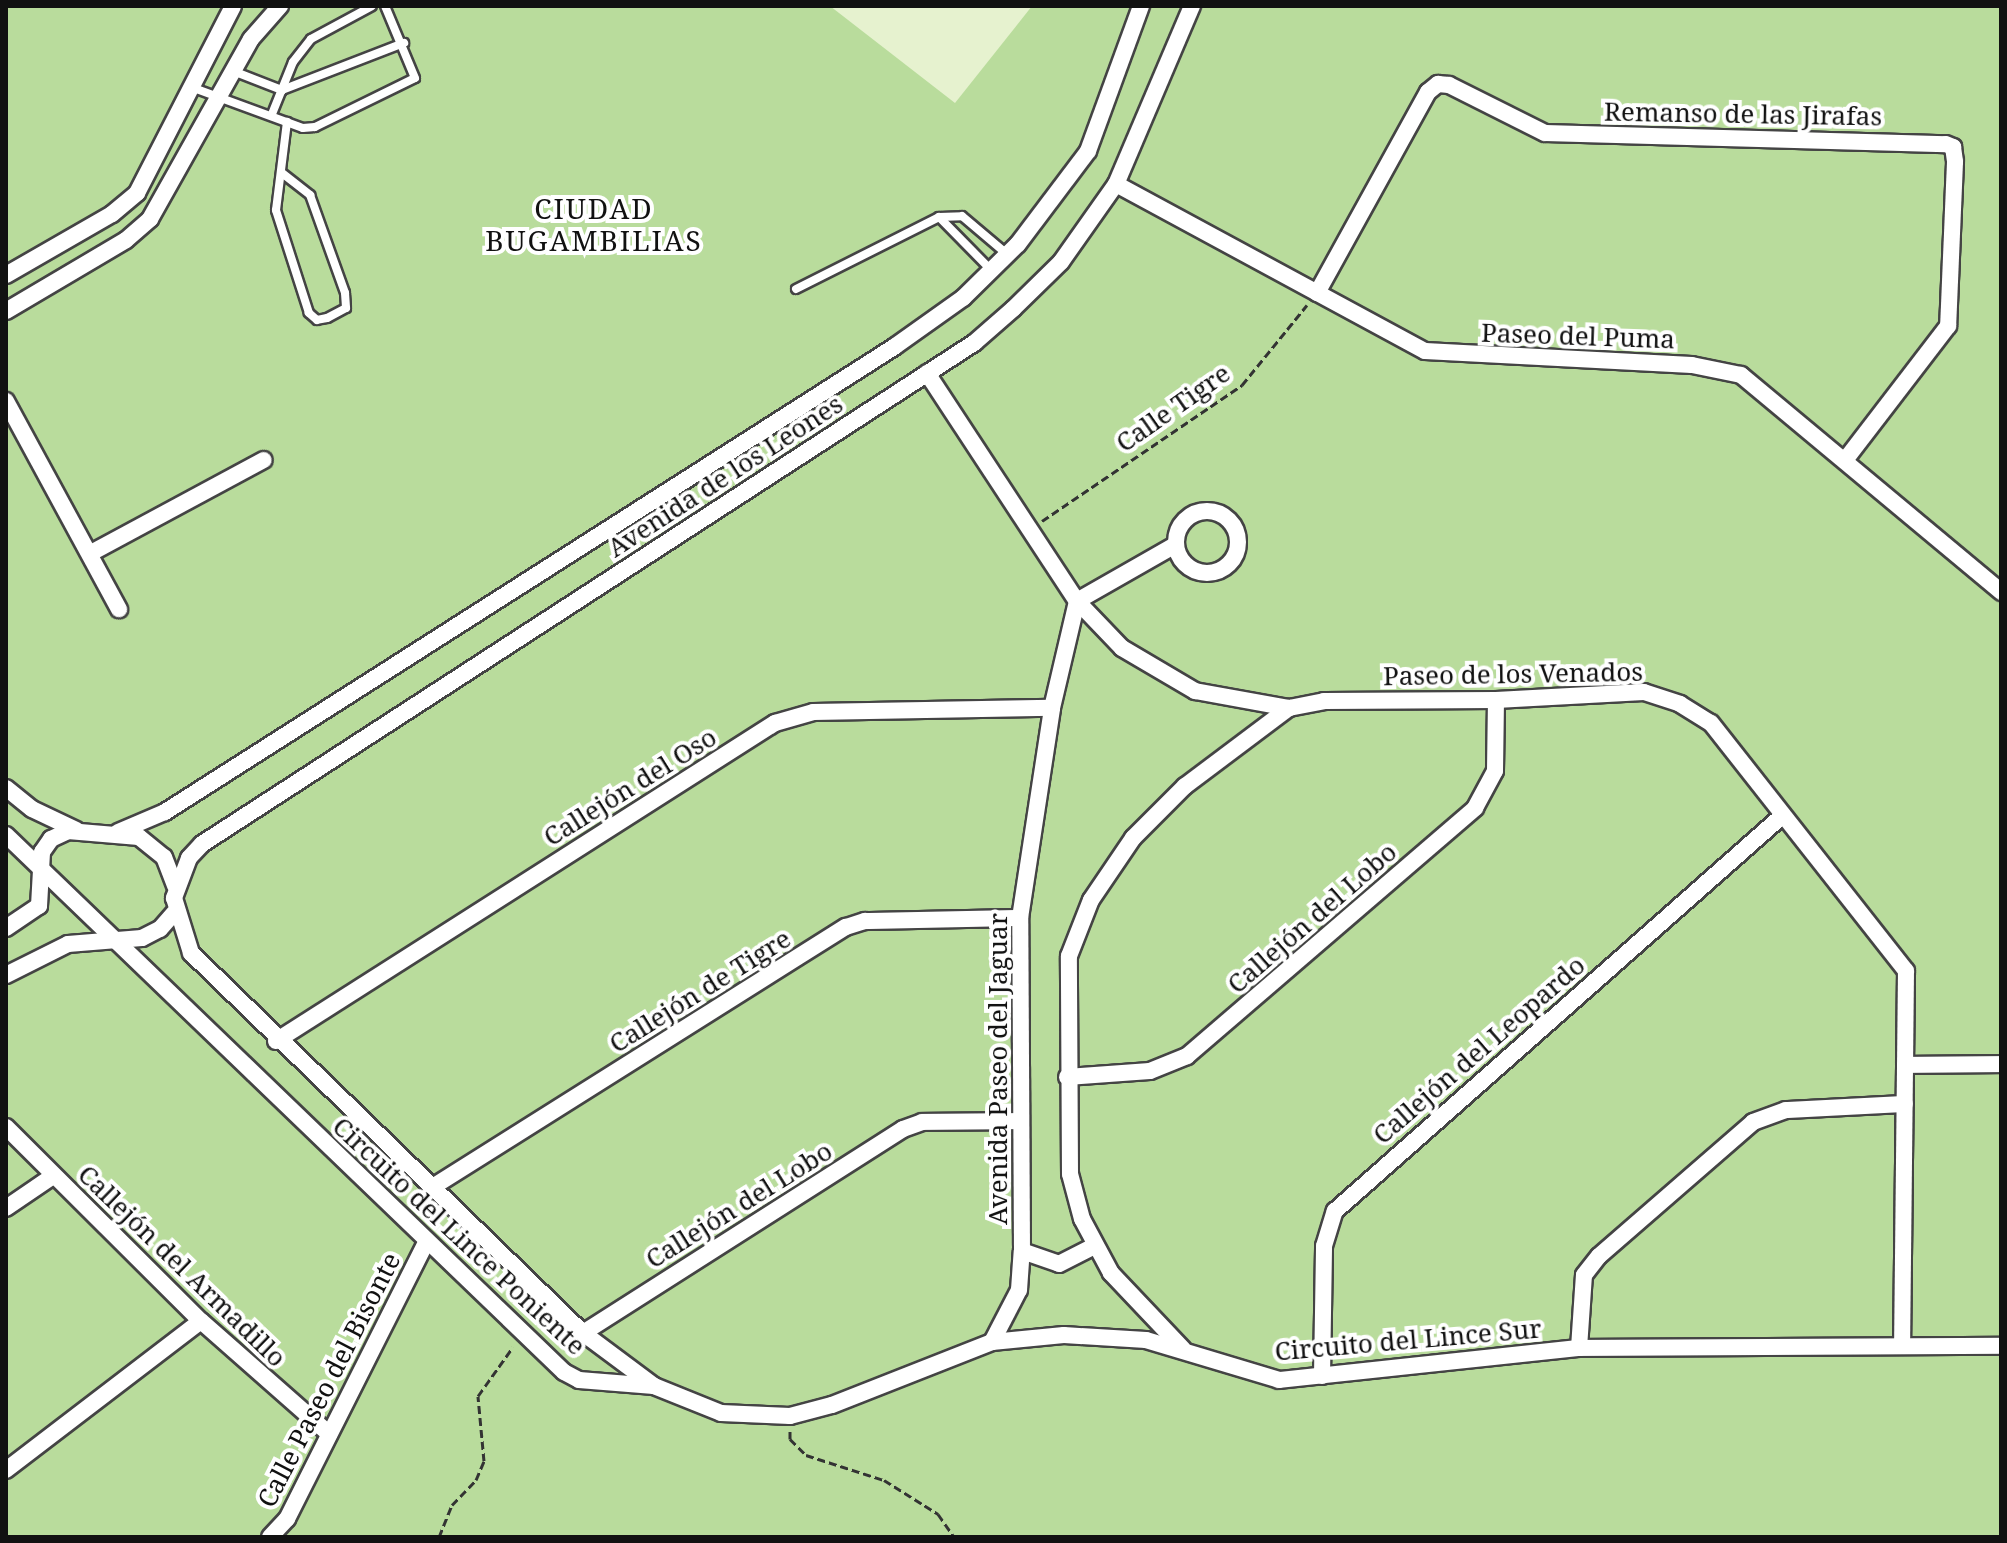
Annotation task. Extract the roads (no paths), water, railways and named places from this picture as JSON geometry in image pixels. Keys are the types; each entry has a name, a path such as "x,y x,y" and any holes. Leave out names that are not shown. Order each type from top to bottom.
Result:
{"street":[{"path":"6,275 129,203 233,6"},
{"path":"6,311 126,240 150,219 262,23 280,6"},
{"name":"Avenida de los Leones","path":"118,832 165,812 894,347 991,270 1007,255 1088,151 1141,6"},
{"name":"Avenida de los Leones","path":"175,886 202,844 974,343 1061,262 1116,184 1192,6"},
{"name":"Remanso de las Jirafas","path":"1317,293 1428,92 1438,84 1449,85 1545,133 1946,144 1953,147 1955,162 1948,326 1943,339 1846,459"},
{"name":"Paseo del Puma","path":"1116,184 1436,354 1718,368 1760,386 2001,592"},
{"name":"Paseo de los Venados","path":"927,373 1077,601 1122,648 1157,673 1195,691 1289,708 1324,701 1496,700 1612,691 1658,695 1711,723 1906,971 1902,1345"},
{"path":"6,401 119,609"},
{"path":"91,553 264,460"},
{"path":"1077,601 1175,545"},
{"name":"Avenida Paseo del Jaguar","path":"992,1342 1019,1290 1022,1251 1020,918 1052,708 1077,601"},
{"name":"Callejón del Lobo","path":"1067,1077 1150,1071 1187,1056 1463,819 1493,779 1496,700"},
{"name":"Callejón del Oso","path":"276,1041 775,723 813,712 1052,708"},
{"path":"1184,1350 1133,1299 1093,1247 1070,1174 1067,1077 1069,956 1091,900 1133,838 1185,786 1289,708"},
{"path":"6,788 32,809 78,830"},
{"name":"Callejón del Leopardo","path":"1322,1376 1324,1246 1335,1211 1782,816"},
{"path":"6,928 39,906 39,867 51,839 78,830 118,832 157,849 175,886 174,913 151,935 68,944 6,975"},
{"name":"Circuito del Lince Poniente","path":"6,835 523,1333 579,1380 654,1386"},
{"name":"Circuito del Lince Poniente","path":"174,913 191,953 276,1041 583,1333 654,1386"},
{"name":"Callejón de Tigre","path":"431,1188 846,927 865,921 1020,918"},
{"path":"1905,1065 2001,1064"},
{"path":"1579,1348 1584,1275 1753,1122 1786,1110 1905,1104"},
{"name":"Callejón del Lobo","path":"583,1333 903,1129 922,1122 1020,1121"},
{"name":"Callejón del Armadillo","path":"6,1127 201,1321 329,1434"},
{"path":"6,1208 53,1176"},
{"name":"Calle Paseo del Bisonte","path":"270,1537 287,1519 427,1241"},
{"path":"1022,1251 1059,1264 1093,1247"},
{"path":"6,1470 201,1321"},
{"name":"Circuito del Lince Sur","path":"654,1386 721,1413 790,1416 832,1405 992,1342 1110,1335 1184,1350 1279,1380 1579,1348 2001,1346"}],"lane":[{"path":"272,114 311,39 372,6"},
{"path":"190,87 272,114 287,122 315,127 410,83 414,73 404,43 385,6"},
{"path":"233,71 282,90 404,43"},
{"path":"282,173 310,195 345,293 346,308 327,318 317,320 309,313 276,210 274,195 282,173 287,122"},
{"path":"796,289 939,217 962,216 1007,255"},
{"path":"939,217 991,270"}],"district":[{"name":"CIUDAD BUGAMBILIAS","path":"594,224"}]}
